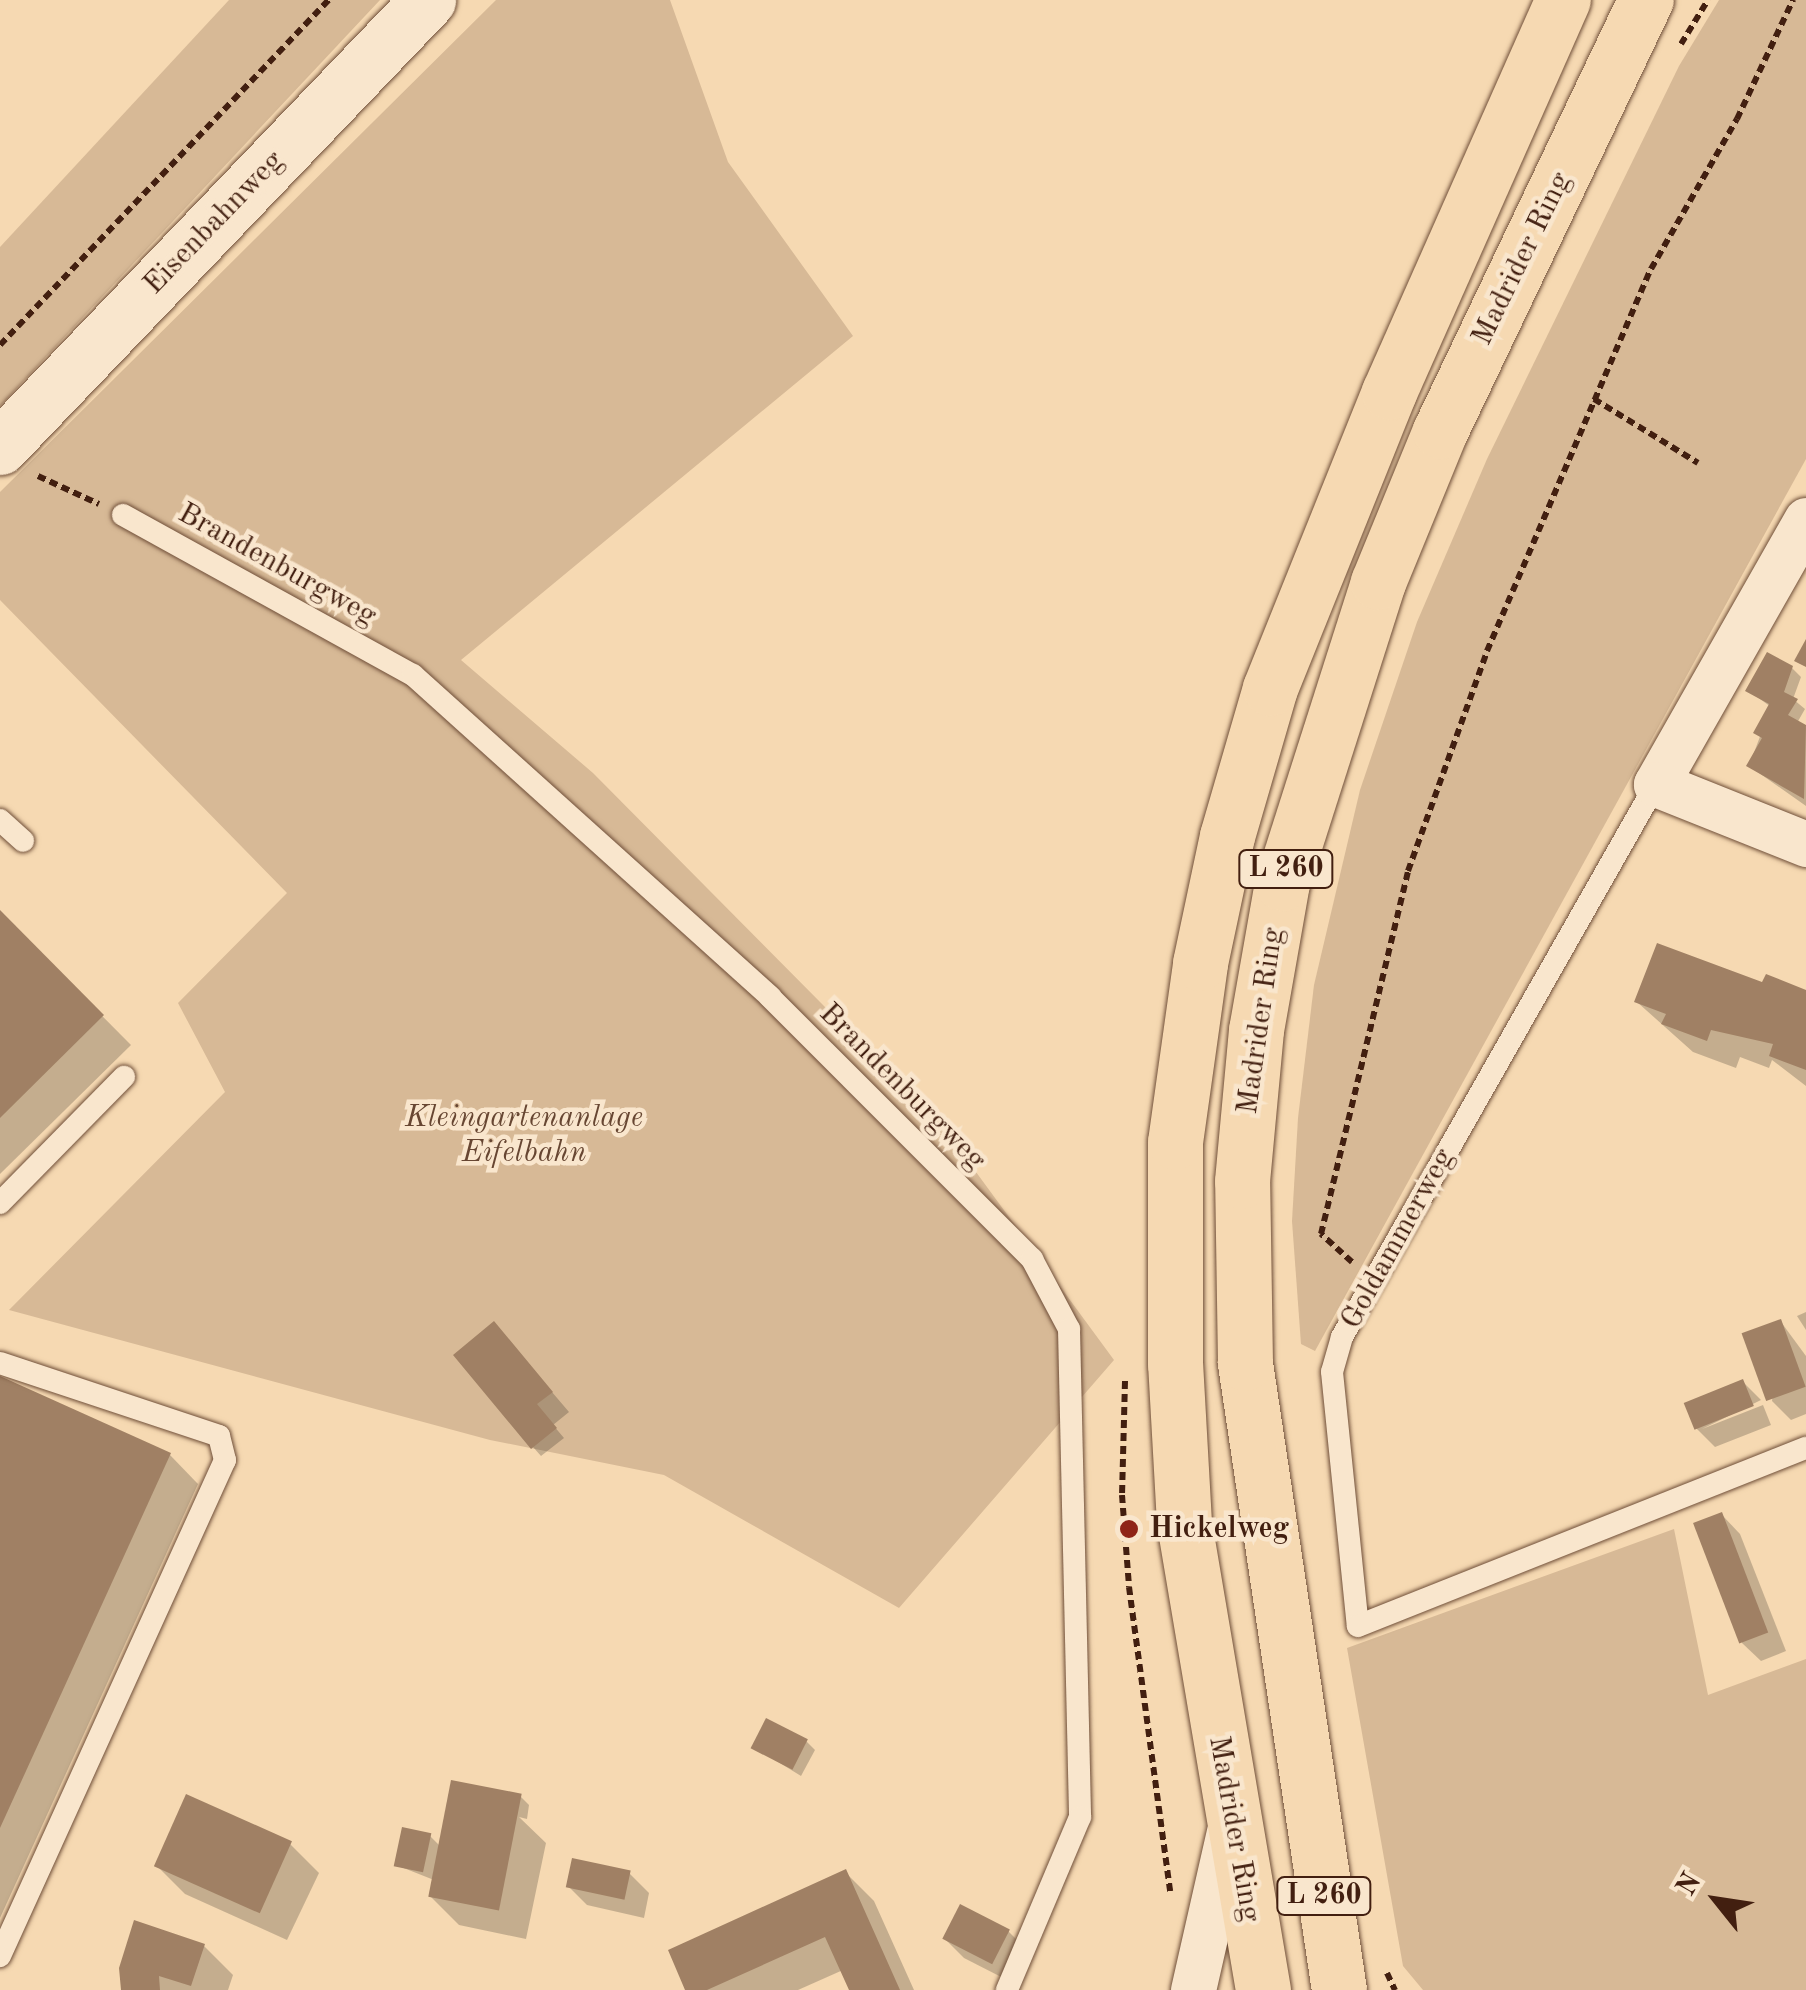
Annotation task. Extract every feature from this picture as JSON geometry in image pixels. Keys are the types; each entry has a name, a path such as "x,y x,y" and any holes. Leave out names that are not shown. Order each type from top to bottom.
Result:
{"main road":[{"name":"Madrider Ring","path":"1263,1990 1231,1820 1184,1523 1175,1364 1175,1142 1200,963 1227,836 1277,670 1388,392 1563,0"},
{"name":"Madrider Ring","path":"1339,1990 1244,1364 1242,1181 1256,1030 1282,883 1378,582 1440,431 1646,0"}],"street":[{"name":"Eisenbahnweg","path":"18,461 428,0"},
{"name":"Goldammerweg","path":"1656,784 1806,520"},
{"path":"1656,784 1806,844"},
{"path":"1193,1990 1231,1820"}],"lane":[{"name":"Brandenburgweg","path":"123,514 413,675 770,997 1032,1259 1069,1329 1080,1817 1007,1990"},
{"name":"Goldammerweg","path":"1656,784 1342,1337 1332,1372 1358,1626 1806,1448"},
{"path":"0,820 23,840"},
{"path":"0,1203 124,1078"},
{"path":"0,1363 219,1436 225,1460 0,1956"}],"path":[{"path":"0,346 329,0"},
{"path":"1671,61 1708,0"},
{"path":"1374,1280 1322,1234 1408,871 1487,651 1651,269 1737,119 1793,0"},
{"path":"1594,399 1698,463"},
{"path":"18,461 123,514"}],"green space":[{"path":"229,0 380,0 0,406 0,247"},
{"name":"Kleingartenanlage Eifelbahn","path":"496,0 670,0 728,162 853,336 461,660 593,773 940,1123 1114,1360 899,1608 664,1475 490,1440 9,1310 225,1092 178,1003 287,893 0,600 0,492"},
{"path":"1719,0 1806,0 1806,459 1315,1351 1301,1344 1292,1221 1298,1118 1314,985 1360,790 1417,622 1487,459 1679,66"},
{"path":"1674,1529 1708,1695 1806,1659 1806,1990 1423,1990 1403,1966 1347,1648"}],"building":[{"path":"1806,639 1806,667 1794,661"},
{"path":"1767,652 1793,666 1784,692 1798,699 1788,715 1806,725 1804,799 1746,766 1762,738 1753,733 1769,704 1745,691"},
{"path":"0,910 104,1015 0,1118"},
{"path":"1657,943 1762,982 1766,974 1806,990 1806,1070 1769,1056 1773,1044 1711,1030 1707,1041 1661,1024 1666,1014 1634,1002"},
{"path":"1781,1319 1806,1387 1766,1401 1742,1333"},
{"path":"494,1321 553,1392 537,1404 557,1428 531,1449 453,1355"},
{"path":"0,1376 171,1453 0,1828"},
{"path":"1743,1379 1754,1406 1695,1430 1684,1403"},
{"path":"1722,1512 1768,1632 1739,1644 1693,1523"},
{"path":"766,1718 808,1739 792,1770 751,1748"},
{"path":"451,1780 522,1794 499,1911 428,1897"},
{"path":"186,1794 292,1841 260,1913 154,1866"},
{"path":"402,1827 431,1833 423,1872 394,1866"},
{"path":"572,1858 631,1870 624,1900 566,1887"},
{"path":"846,1869 900,1990 849,1990 825,1937 707,1990 685,1990 668,1950"},
{"path":"960,1904 1010,1929 992,1964 942,1939"},
{"path":"134,1920 205,1944 191,1986 159,1976 160,1990 121,1990 119,1968"}],"place":[{"name":"Hickelweg","path":"1129,1529"}]}
